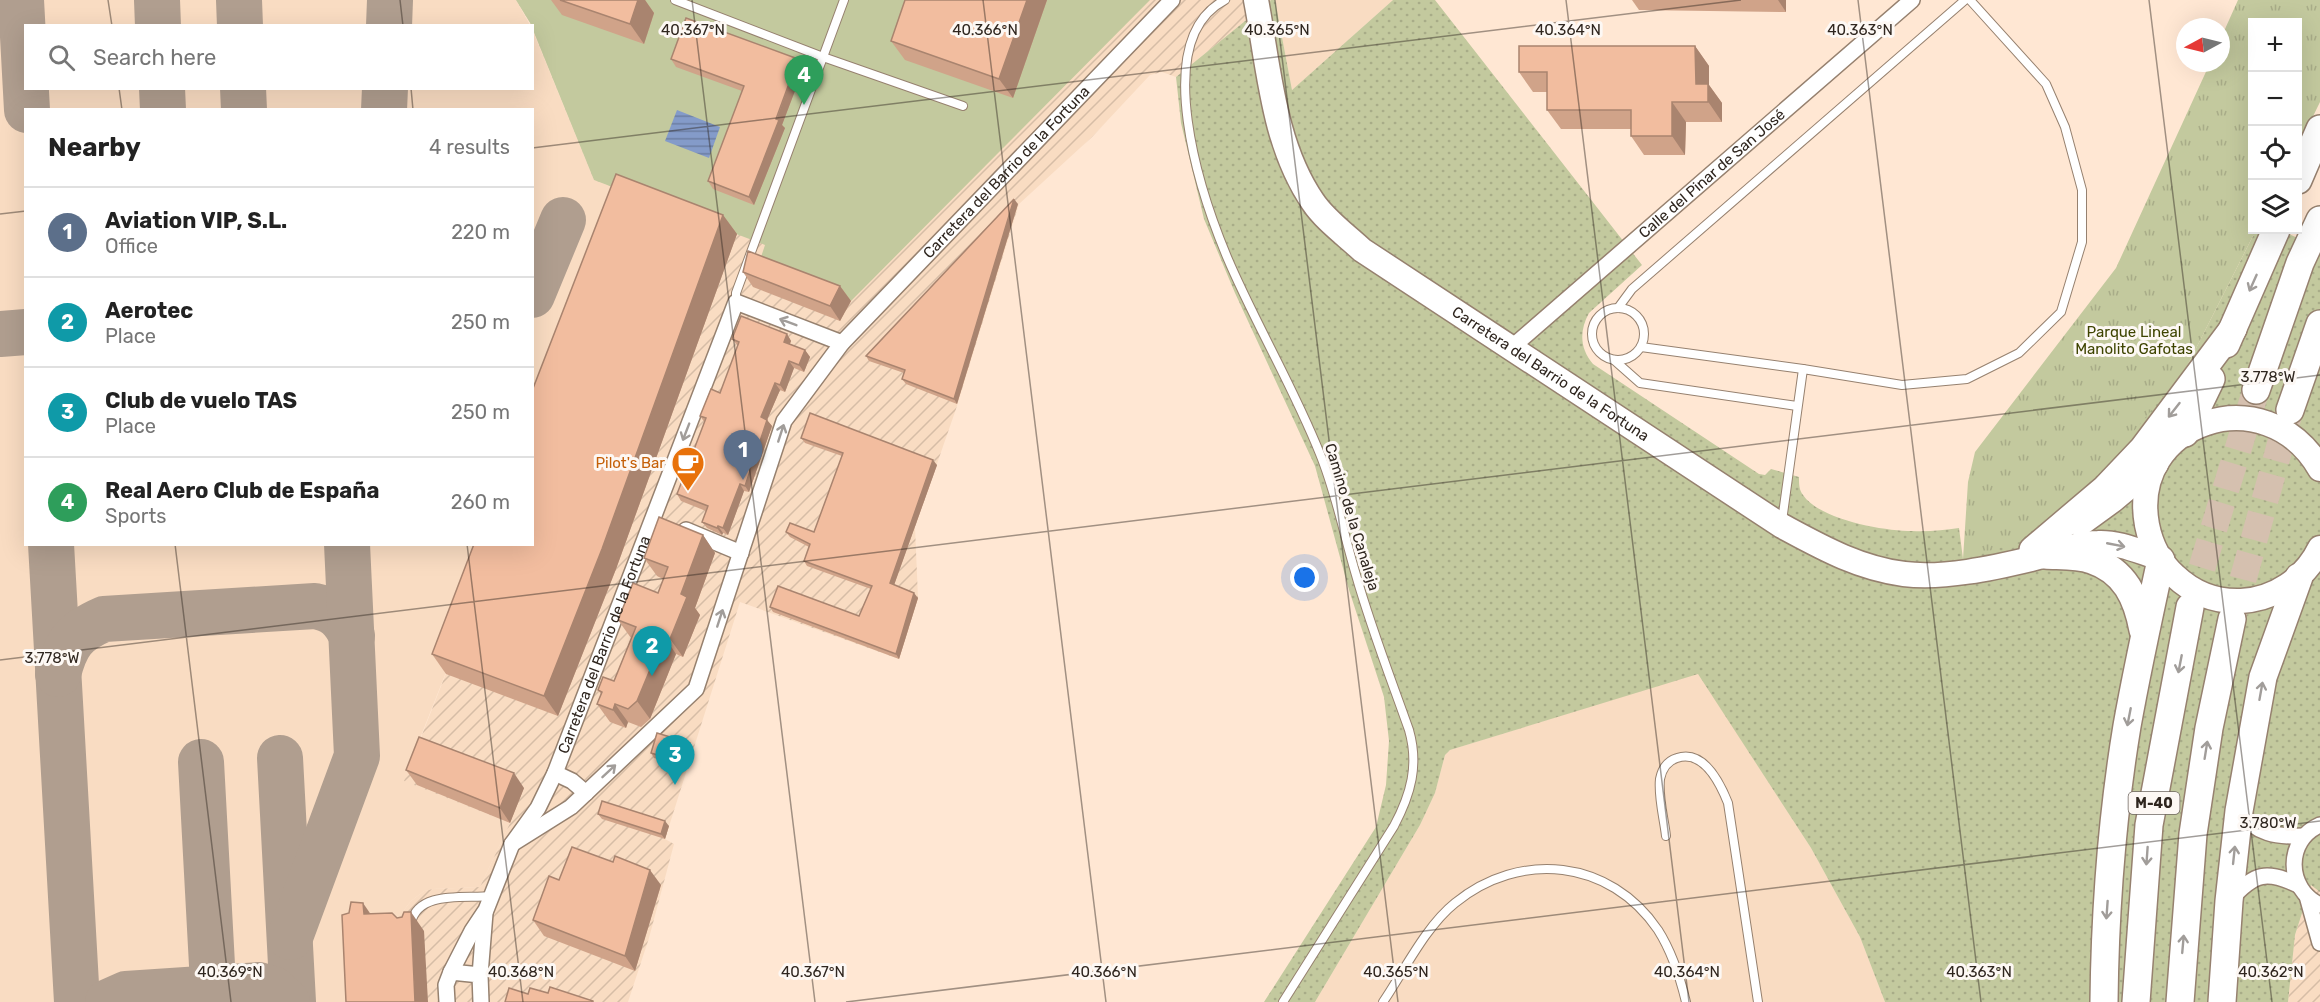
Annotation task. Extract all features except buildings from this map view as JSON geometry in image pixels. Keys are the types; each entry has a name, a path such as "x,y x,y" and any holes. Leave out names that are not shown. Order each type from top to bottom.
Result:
{"highway":[{"path":"2302,171 2320,129"},
{"path":"2256,390 2300,263 2320,220"},
{"path":"2185,433 2204,396 2274,234"},
{"path":"2290,410 2320,324"},
{"path":"2039,552 2143,449 2233,329"},
{"path":"2039,552 2090,559 2119,574 2134,595 2144,639"},
{"path":"2104,1002 2105,936 2113,828 2127,726 2160,559"},
{"path":"2222,1002 2229,901 2239,811 2264,677 2299,577"},
{"name":"M-40","path":"2136,1002 2149,825 2190,607"},
{"name":"M-40","path":"2180,1002 2193,834 2209,728 2232,619"}],"main road":[{"name":"Carretera del Barrio de la Fortuna","path":"1256,0 1280,129 1293,168 1314,203 1362,250 1782,526 1844,559 1904,574 1941,574 1998,565 2039,552 2097,543 2117,544 2160,559"},
{"path":"2318,462 2302,444 2284,430 2251,418 2217,419 2185,433 2170,446 2158,462 2148,487 2146,513 2151,540 2168,570 2186,586 2204,595 2224,600 2244,601 2264,597 2283,589 2299,577 2320,550"},
{"name":"Carretera del Barrio de la Fortuna","path":"2039,552 2086,520 2158,462"}],"street":[{"name":"Carretera del Barrio de la Fortuna","path":"512,844 571,807 696,689 784,422 842,343 1172,0"},
{"name":"Calle del Pinar de San José","path":"1511,348 1912,0"},
{"name":"Carretera del Barrio de la Fortuna","path":"447,1002 446,985 451,972 488,903 512,844 538,808 555,773 664,521 736,302"},
{"path":"736,302 842,343"},
{"path":"664,521 741,553"},
{"name":"Carretera del Barrio de la Fortuna","path":"555,773 572,781 586,793"},
{"path":"538,808 542,817 549,820"},
{"path":"2239,811 2247,822 2262,832 2280,837 2304,836"},
{"path":"2320,825 2304,836 2297,847 2294,860 2294,873 2309,895 2320,943"},
{"path":"2229,901 2243,885 2255,877 2273,875 2309,895"},
{"name":"Carretera del Barrio de la Fortuna","path":"481,1002 480,975 488,903"},
{"path":"451,972 463,971 480,975"}],"lane":[{"path":"675,0 823,57 963,106"},
{"path":"736,302 736,293 844,0"},
{"name":"Camino de la Canaleja","path":"1225,0 1208,12 1197,26 1188,50 1185,94 1196,161 1227,257 1320,453 1374,633 1409,730 1414,754 1412,784 1405,805 1394,826 1283,1002"},
{"path":"1618,308 1632,289 1965,0"},
{"path":"1641,347 1902,385 1967,379 2019,353 2061,312 2082,242 2082,190 2065,127 2046,84 1970,0"},
{"path":"1614,360 1623,360 1632,356 1641,347 1644,338 1640,320 1627,309 1609,309 1600,314 1591,330 1592,339 1598,352 1614,360 1640,383 1797,406"},
{"path":"1782,526 1803,369"},
{"path":"1666,836 1660,791 1663,770 1675,758 1692,757 1700,760 1719,783 1728,803 1758,1002"},
{"path":"1383,1002 1430,930 1453,904 1483,884 1502,876 1540,868 1577,872 1598,879 1616,888 1632,900 1652,923 1669,949 1686,1002"},
{"path":"411,932 413,916 421,905 433,900 488,903"}],"shaded area":[{"path":"0,0 516,0 529,24 24,24 24,90 534,90 534,33 594,180 629,193 534,446 534,108 24,108 24,546 496,546 417,746 417,785 510,823 480,887 433,889 424,891 411,901 404,910 401,923 359,1002 0,1002"},
{"path":"516,0 1271,0 1176,77 1162,72 1150,75 1092,137 1019,204 956,409 915,527 918,598 899,659 740,602 665,839 674,844 649,938 628,1002 359,1002 401,923 404,910 411,901 424,891 433,889 480,887 510,823 404,781 496,546 534,546 534,537 629,193 594,180 534,32 534,24 531,24"},
{"path":"1275,0 1393,0 1292,90"},
{"path":"1698,673 1811,848 1860,937 1885,1002 1315,1002 1420,825 1435,793 1445,755 1450,750"},
{"path":"2320,857 2320,1002 2288,1002 2295,935"}],"green space":[{"path":"516,0 1150,0 851,301 758,266 765,245 594,180 534,32 534,24 531,24"},
{"path":"1271,0 1275,0 1292,90 1393,0 1435,0 1642,265 1589,313 1582,340 1585,352 1593,364 1759,474 1765,475 1771,469 1799,477 1803,495 1811,504 1823,511 1853,522 1886,529 1924,531 1959,528 1963,559 2184,372 2254,234 2289,234 2320,248 2320,892 2311,885 2295,935 2288,1002 1885,1002 1860,937 1811,848 1698,674 1450,750 1445,755 1435,793 1420,825 1315,1002 1264,1002 1376,827 1386,785 1389,741 1384,697 1349,590 1315,466 1235,293 1204,219 1181,123 1176,77"},
{"name":"Parque Lineal Manolito Gafotas","path":"2238,0 2320,0 2320,102 2302,139 2302,18 2248,18 2248,234 2254,234 2184,372 2099,472 2019,542 1963,559 1968,482 1975,452 2116,268 2206,72 2230,72 2230,18"}],"water":[{"path":"677,110 720,127 709,158 665,141"}],"taxiway":[{"path":"21,0 24,55"},
{"path":"157,0 158,24"},
{"path":"239,0 240,24"},
{"path":"389,24 390,0"},
{"path":"26,90 27,108"},
{"path":"162,90 163,108"},
{"path":"243,90 244,108"},
{"path":"384,108 385,90"},
{"path":"534,290 563,220"},
{"path":"0,334 24,332"},
{"path":"51,546 77,1002"},
{"path":"290,937 357,756 347,546"},
{"path":"58,674 64,654 78,634 104,619 315,606 338,616 352,636"},
{"path":"280,758 293,1002"},
{"path":"201,762 214,1002"},
{"path":"108,1002 126,994 259,985 273,989 287,1002"}],"tunnel":[{"path":"2190,607 2256,390"},
{"path":"2232,619 2290,410"}],"place":[{"name":"Real Aero Club de España","path":"804,105"},
{"name":"Aviation VIP, S.L.","path":"743,480"},
{"name":"Pilot's Bar","path":"688,492"},
{"name":"Aerotec","path":"652,676"},
{"name":"Club de vuelo TAS","path":"675,785"}]}
